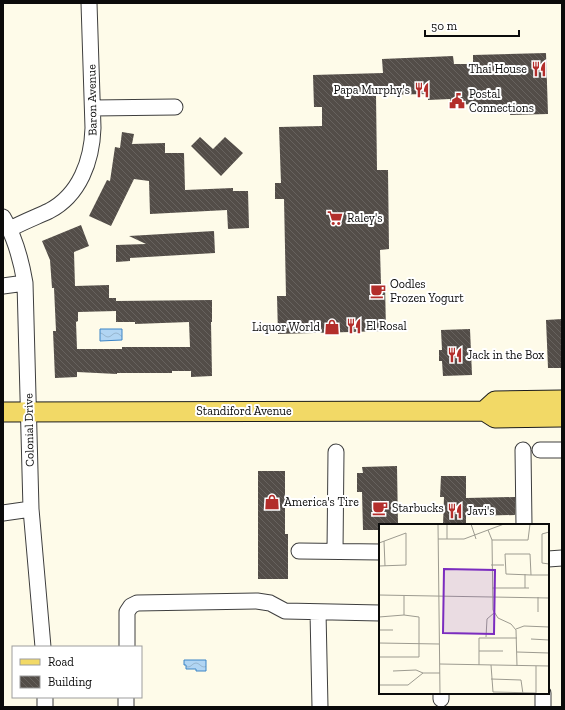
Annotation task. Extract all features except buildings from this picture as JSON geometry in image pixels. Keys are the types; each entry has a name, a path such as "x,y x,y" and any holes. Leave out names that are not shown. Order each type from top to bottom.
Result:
{"main road":[{"path":"484,410 495,400 562,400"},
{"name":"Standiford Avenue","path":"3,412 484,410 495,418 562,418"}],"street":[{"name":"Baron Avenue","path":"6,223 50,210 73,190 81,178 90,154 92,143 93,108 89,3"},
{"path":"93,108 175,107"},
{"name":"Colonial Drive","path":"6,223 22,265 25,283 29,412 28,443 31,509 43,646"},
{"path":"3,286 25,283"},
{"path":"523,450 524,524"},
{"path":"540,450 562,450"},
{"path":"335,551 336,452"},
{"path":"3,513 31,509"},
{"path":"299,551 379,552"},
{"path":"549,558 562,558"},
{"path":"127,646 127,612 131,606 137,603 257,601 270,603 285,611 379,613"},
{"path":"318,612 320,707"},
{"path":"542,694 543,707"}],"water":[{"path":"100,329 122,329 122,340 100,341"},
{"path":"184,660 206,660 206,671 186,669"}],"place":[{"name":"Thai House","path":"539,69"},
{"name":"Papa Murphy's","path":"422,90"},
{"name":"Postal Connections","path":"457,101"},
{"name":"Raley's","path":"335,218"},
{"name":"Oodles Frozen Yogurt","path":"378,291"},
{"name":"El Rosal","path":"354,326"},
{"name":"Liquor World","path":"332,327"},
{"name":"Jack in the Box","path":"455,355"},
{"name":"America's Tire","path":"272,502"},
{"name":"Starbucks","path":"380,508"},
{"name":"Javi's","path":"455,511"}]}
